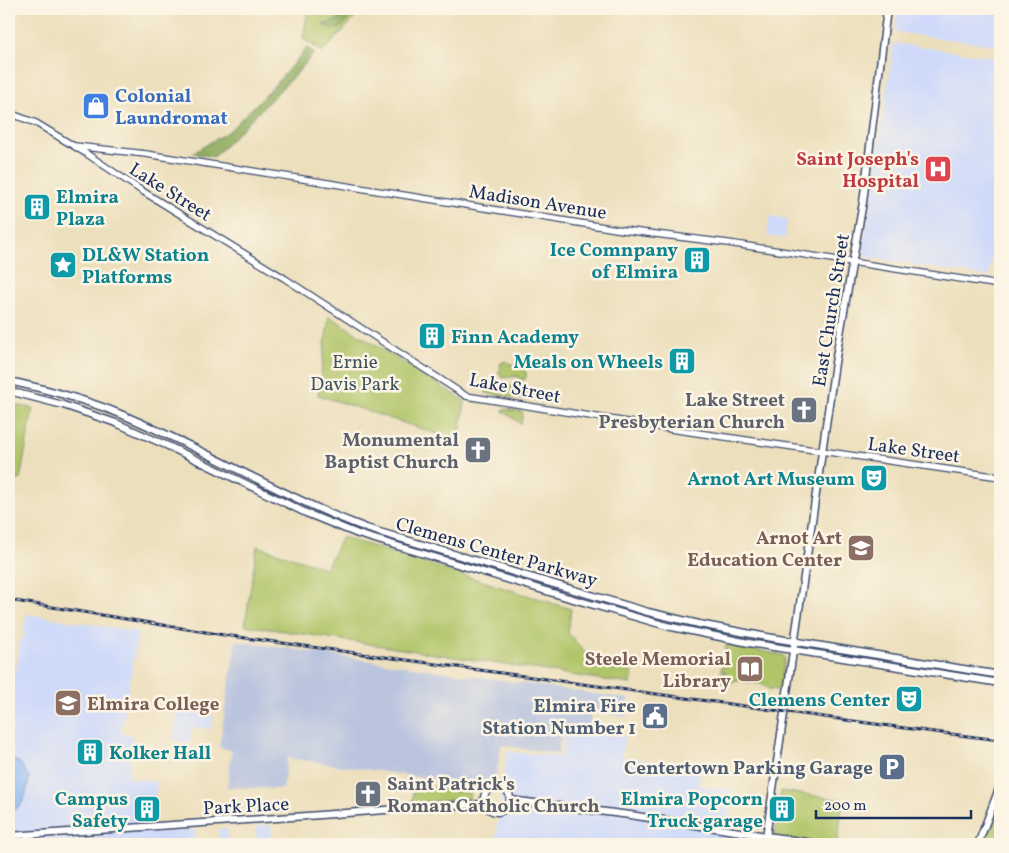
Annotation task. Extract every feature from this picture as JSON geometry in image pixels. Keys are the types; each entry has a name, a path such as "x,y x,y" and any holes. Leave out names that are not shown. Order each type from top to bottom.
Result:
{"main road":[{"name":"East Church Street","path":"765,844 822,451 863,202 887,9"},
{"name":"Lake Street","path":"9,114 36,123 87,154 140,190 284,278 466,396 682,431 1000,477"},
{"name":"Madison Avenue","path":"72,145 146,154 623,230 724,243 1000,285"},
{"name":"Clemens Center Parkway","path":"9,382 62,394 117,413 306,503 366,528 648,612 794,646 1000,683"},
{"name":"Clemens Center Parkway","path":"9,391 63,405 116,423 306,513 358,534 661,624 749,644 794,646 1000,675"},
{"path":"494,786 506,789 509,794 510,800 505,808 497,812 488,809 484,804 484,794 494,786"},
{"path":"978,844 1000,786"},
{"path":"510,800 819,844"},
{"name":"Park Place","path":"9,836 484,804"}],"shaded area":[{"path":"898,9 1000,9 1000,46 895,32"},
{"name":"Saint Joseph's Hospital","path":"894,43 1000,58 1000,204 989,277 867,257 863,250"},
{"path":"770,216 787,219 785,238 767,236"},
{"name":"Elmira College","path":"26,614 138,632 121,733 133,735 128,778 157,782 149,833 196,829 193,844 9,844 9,673 16,673 20,639 23,639"},
{"path":"236,641 629,699 626,717 591,712 589,732 562,728 558,754 501,745 496,780 489,780 482,786 287,758 283,789 227,787 232,750 219,748"},
{"name":"Elmira College","path":"178,710 213,715 211,729 192,727 190,743 173,740"},
{"path":"565,730 625,737 621,756 701,769 698,786 733,789 727,835 771,844 495,844 507,751 561,757"},
{"path":"271,825 272,844 257,844 255,826"},
{"path":"227,828 228,844 219,844 218,829"}],"green space":[{"path":"308,9 363,9 323,52 303,39"},
{"path":"352,9 363,9 352,15 338,29 323,25 343,18"},
{"path":"307,48 314,53 298,72 214,157 193,153 229,131 271,89"},
{"name":"Ernie Davis Park","path":"329,316 465,401 459,441 318,395"},
{"path":"506,361 517,365 520,362 525,363 526,377 524,380 518,376 502,378 502,375 498,372 501,370 501,363"},
{"path":"487,383 507,386 505,396 486,393"},
{"path":"509,386 529,389 527,400 507,397"},
{"path":"9,404 33,408 20,480 9,478"},
{"path":"504,409 523,412 521,424 503,411"},
{"path":"342,537 571,609 568,633 599,667 633,672 631,684 245,625 257,546 326,568"},
{"name":"Steele Memorial Library","path":"726,645 783,655 785,658 780,690 769,689 762,684 736,680 727,684 720,683 721,672 725,673 725,671 721,670 722,666 726,667 727,663 722,662"},
{"path":"414,785 470,793 469,799 412,803"},
{"path":"781,791 843,800 837,844 773,844"},
{"path":"1000,798 1000,844 984,844"}],"water":[{"path":"14,760 20,763 29,777 27,791 23,800 14,810 9,806 9,766"}],"railway":[{"path":"9,600 224,635 1000,740"}],"place":[{"name":"Colonial Laundromat","path":"96,106"},
{"name":"Saint Joseph's Hospital","path":"938,169"},
{"name":"Elmira Plaza","path":"37,207"},
{"name":"Ice Comnpany of Elmira","path":"697,260"},
{"name":"DL&W Station Platforms","path":"63,265"},
{"name":"Finn Academy","path":"432,336"},
{"name":"Meals on Wheels","path":"682,361"},
{"name":"Lake Street Presbyterian Church","path":"804,410"},
{"name":"Monumental Baptist Church","path":"478,450"},
{"name":"Arnot Art Museum","path":"874,478"},
{"name":"Arnot Art Education Center","path":"861,548"},
{"name":"Steele Memorial Library","path":"750,669"},
{"name":"Clemens Center","path":"909,699"},
{"name":"Elmira College","path":"68,703"},
{"name":"Elmira Fire Station Number 1","path":"655,716"},
{"name":"Kolker Hall","path":"90,752"},
{"name":"Centertown Parking Garage","path":"892,767"},
{"name":"Saint Patrick's Roman Catholic Church","path":"368,794"},
{"name":"Campus Safety","path":"147,809"},
{"name":"Elmira Popcorn Truck garage","path":"782,809"}]}
